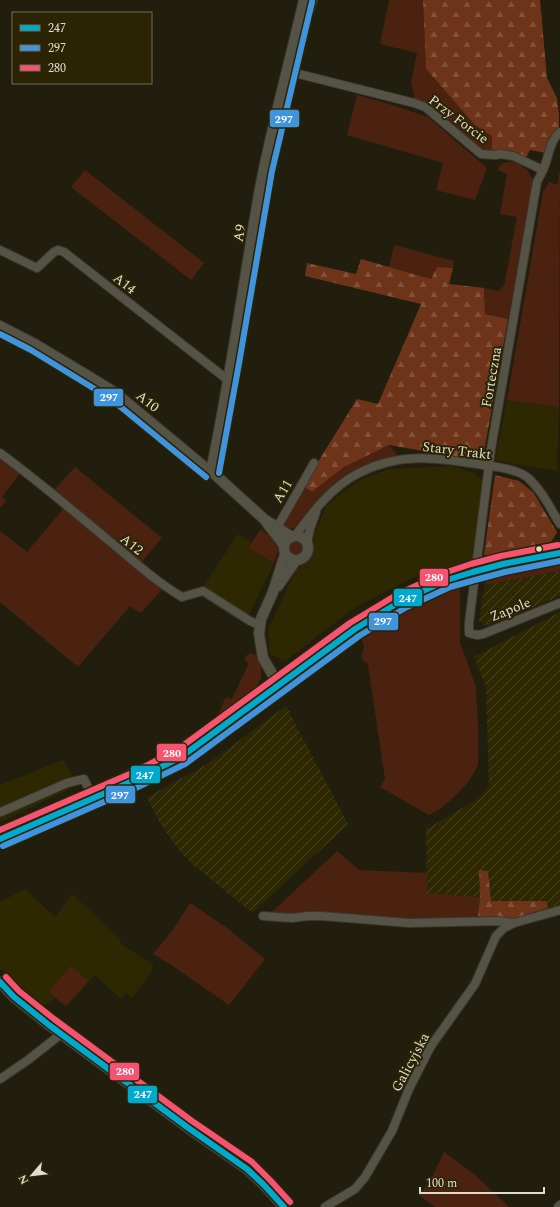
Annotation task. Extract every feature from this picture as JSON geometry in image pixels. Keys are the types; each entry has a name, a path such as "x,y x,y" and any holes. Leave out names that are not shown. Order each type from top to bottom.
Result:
{"main road":[{"path":"0,839 163,767 181,757 279,686 317,656 377,615 420,592 461,575 492,566 560,553"}],"street":[{"name":"A9","path":"211,471 228,380 259,194 275,118 304,0"},
{"path":"301,11 310,10 313,0"},
{"name":"Przy Forcie","path":"287,71 425,107 482,154 513,156 543,170"},
{"name":"Forteczna","path":"469,633 469,623 490,466 537,182 543,170 549,149 555,137 560,132"},
{"name":"A14","path":"0,250 37,268 54,252 58,250 64,252 228,380"},
{"name":"A10","path":"0,325 116,392 211,471 264,519 274,529 285,550"},
{"name":"A12","path":"0,452 172,591 182,597 203,591 250,621 260,625"},
{"name":"Stary Trakt","path":"293,536 331,492 351,477 385,462 407,458 428,457 490,466 520,473 539,489 560,524"},
{"name":"A11","path":"274,529 314,462"},
{"name":"Stary Trakt","path":"307,543 317,510"},
{"name":"A10","path":"274,529 293,536"},
{"path":"279,686 262,658 259,640 260,625 263,613 273,592 287,540 293,536 302,538 307,543 307,553 301,559 296,560 290,558 285,550"},
{"path":"273,592 296,560"},
{"name":"Zapole","path":"469,633 477,635 483,634 560,603"},
{"path":"1,812 67,783 84,779 93,798"},
{"name":"Galicyjska","path":"325,1207 355,1189 365,1177 392,1131 409,1089 431,1046 475,984 496,936 504,928 514,923 560,910"},
{"name":"Galicyjska","path":"263,916 292,918 322,916 409,923 497,921 514,923"},
{"path":"0,982 14,997 61,1034 187,1127 247,1169 284,1207"},
{"path":"0,1080 61,1034"}],"shaded area":[{"path":"389,0 423,0 426,69 475,125 492,136 492,151 485,152 415,101 411,82 417,53 380,44"},
{"path":"357,95 428,117 487,168 475,200 436,190 443,163 347,135"},
{"path":"515,161 527,170 534,181 508,319 485,314 484,288 498,291 504,286 517,217 500,214 507,174 498,170 500,165"},
{"path":"85,170 204,263 191,280 71,187"},
{"path":"560,171 559,407 507,400 543,192 549,182 557,185"},
{"path":"394,245 454,261 453,268 437,267 431,279 389,267"},
{"path":"507,400 559,407 557,471 495,460"},
{"path":"389,445 397,455 367,464 350,472 326,491 293,529 285,526 284,520 303,486 312,492 344,467"},
{"path":"0,458 20,473 2,497 6,501 0,508"},
{"path":"452,466 474,473 483,481 473,561 412,578 354,608 285,661 270,654 268,630 295,572 313,554 313,537 327,505 358,481 389,469"},
{"path":"75,467 162,538 140,564 54,490"},
{"path":"64,508 162,589 141,613 130,606 78,667 0,602 0,531 27,552"},
{"path":"261,529 273,540 278,550 274,563 248,548"},
{"path":"238,534 251,542 248,548 274,563 248,616 203,587"},
{"path":"294,542 298,542 302,548 298,554 294,554 290,550 290,546"},
{"path":"560,564 560,571 485,585 486,577"},
{"path":"560,571 560,596 488,626 479,622 485,585"},
{"path":"460,585 460,642 476,687 478,765 469,781 455,796 440,809 429,815 380,787 385,779 368,664 361,656 364,647 361,636 428,598"},
{"path":"560,612 560,905 548,908 546,901 491,901 488,871 479,870 480,897 427,893 426,829 478,799 489,787 486,687 474,657"},
{"path":"250,653 256,655 261,671 259,683 204,730 213,722 219,713 226,697 232,699 249,663 244,660 246,656"},
{"path":"286,706 348,824 252,913 190,862 178,849 160,823 147,797 206,765"},
{"path":"204,730 195,738 185,744"},
{"path":"185,744 173,753 98,789 94,789 93,785 146,761 155,760 170,754"},
{"path":"63,760 78,785 0,822 0,785"},
{"path":"337,851 359,870 427,873 427,893 480,897 478,918 429,920 302,912 292,914 272,912"},
{"path":"25,889 55,917 72,894 120,939 120,942 124,946 153,965 152,971 132,998 126,993 121,999 95,975 66,1007 55,998 40,1008 7,980 7,975 3,970 0,970 0,902"},
{"path":"190,903 227,928 265,959 229,1005 153,954 172,931"},
{"path":"71,966 88,981 66,1006 49,991"},
{"path":"444,1152 475,1175 509,1207 435,1207 419,1195 430,1181"}],"green space":[{"path":"423,0 540,0 547,78 557,98 559,115 559,128 550,138 546,153 530,150 526,158 514,152 492,151 492,136 475,125 426,69"},
{"path":"361,259 431,279 437,267 453,268 449,284 484,288 485,314 508,319 484,452 475,460 389,445 344,467 312,492 303,486 357,399 378,404 421,304 305,276 307,263 356,274"},
{"path":"495,475 519,481 533,492 557,532 550,544 529,546 496,557 484,555"},
{"path":"479,870 488,871 491,901 546,901 548,908 512,919 478,916 480,897"}],"transit line":[{"name":"297","path":"219,473 272,171 312,2"},
{"name":"297","path":"0,334 31,350 111,399 206,477"},
{"name":"280","path":"0,830 132,773 177,750 350,623 398,594 444,573 471,564 501,556 558,545"},
{"name":"247","path":"0,839 135,780 181,757 355,629 401,601 447,580 473,572 503,564 560,553"},
{"name":"297","path":"3,846 138,787 185,764 359,636 405,608 450,587 505,572 560,561"},
{"name":"280","path":"6,977 19,991 54,1019 192,1121 252,1162 290,1202"},
{"name":"247","path":"0,982 14,997 49,1025 187,1127 247,1169 284,1207"}]}
